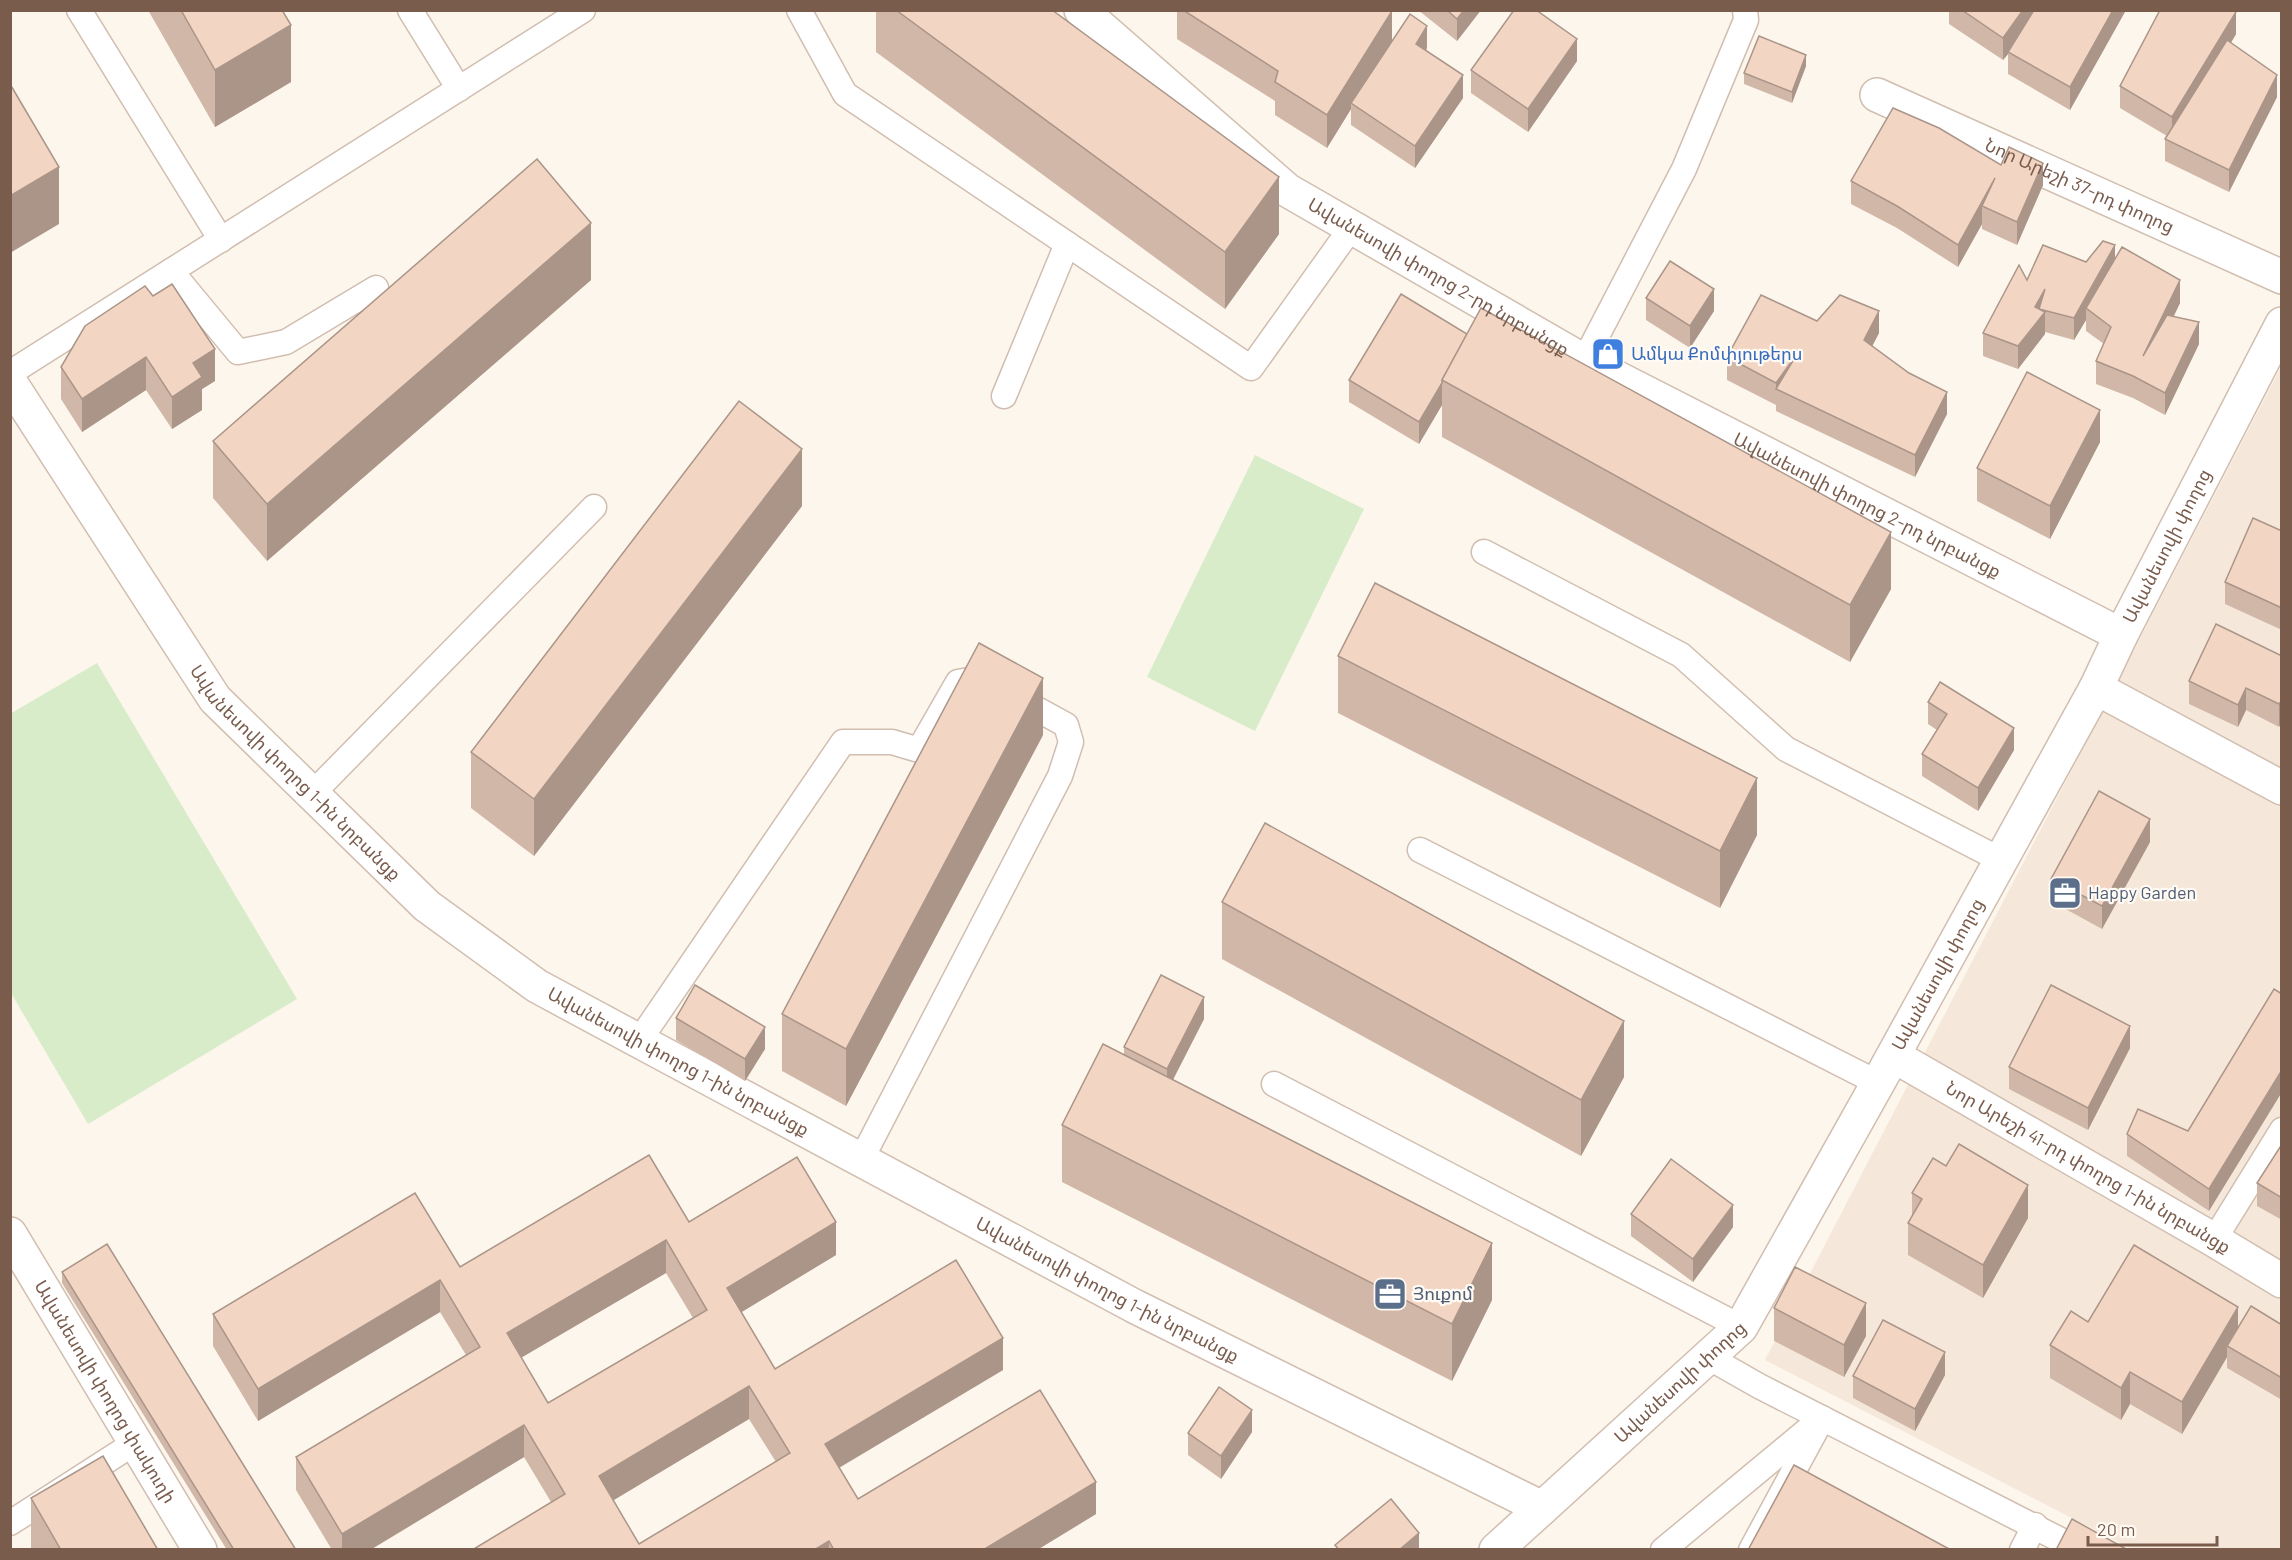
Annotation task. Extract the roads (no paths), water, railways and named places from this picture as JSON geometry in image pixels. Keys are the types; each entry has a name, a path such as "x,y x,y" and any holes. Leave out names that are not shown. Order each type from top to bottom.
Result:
{"street":[{"name":"Ավանեսովի փողոց 2-րդ նրբանցք","path":"1081,10 1287,190 1584,361 2121,635"},
{"name":"Նոր Արեշի 37-րդ փողոց","path":"1877,95 2282,277"},
{"name":"Ավանեսովի փողոց","path":"1496,1550 1741,1327 2096,688 2121,635 2282,324"},
{"name":"Ավանեսովի փողոց 1-ին նրբանցք","path":"10,382 215,699 426,906 537,986 1134,1306 1542,1508"},
{"path":"2096,688 2282,788"},
{"name":"Նոր Արեշի 41-րդ փողոց 1-ին նրբանցք","path":"1886,1069 2214,1240 2282,1281"},
{"name":"Ավանեսովի փողոց փակուղի","path":"10,1234 200,1550"}],"lane":[{"path":"79,10 221,240"},
{"path":"410,10 459,89"},
{"path":"10,373 583,10"},
{"path":"799,10 845,94 1251,368 1351,228"},
{"path":"1584,361 1684,169 1746,20 1746,10"},
{"path":"1004,396 1067,244"},
{"path":"171,271 238,352 286,342 376,288"},
{"path":"312,795 594,507"},
{"path":"1484,552 1681,655 1786,749 2001,860"},
{"path":"639,1041 843,742 892,742 919,750 958,682 980,678 1066,725 1071,742 1060,776 861,1160"},
{"path":"1420,850 1886,1069"},
{"path":"1274,1084 1741,1327"},
{"path":"2214,1240 2282,1130"},
{"path":"1708,1357 2080,1550"},
{"path":"1751,1550 1800,1483 1822,1418"},
{"path":"1663,1550 1822,1418"},
{"path":"10,1523 136,1442"},
{"path":"2022,1550 2035,1525"}],"place":[{"name":"Ամկա Քոմփյութերս","path":"1608,354"},
{"name":"Happy Garden","path":"2065,893"},
{"name":"Յուքոմ","path":"1390,1294"}]}
